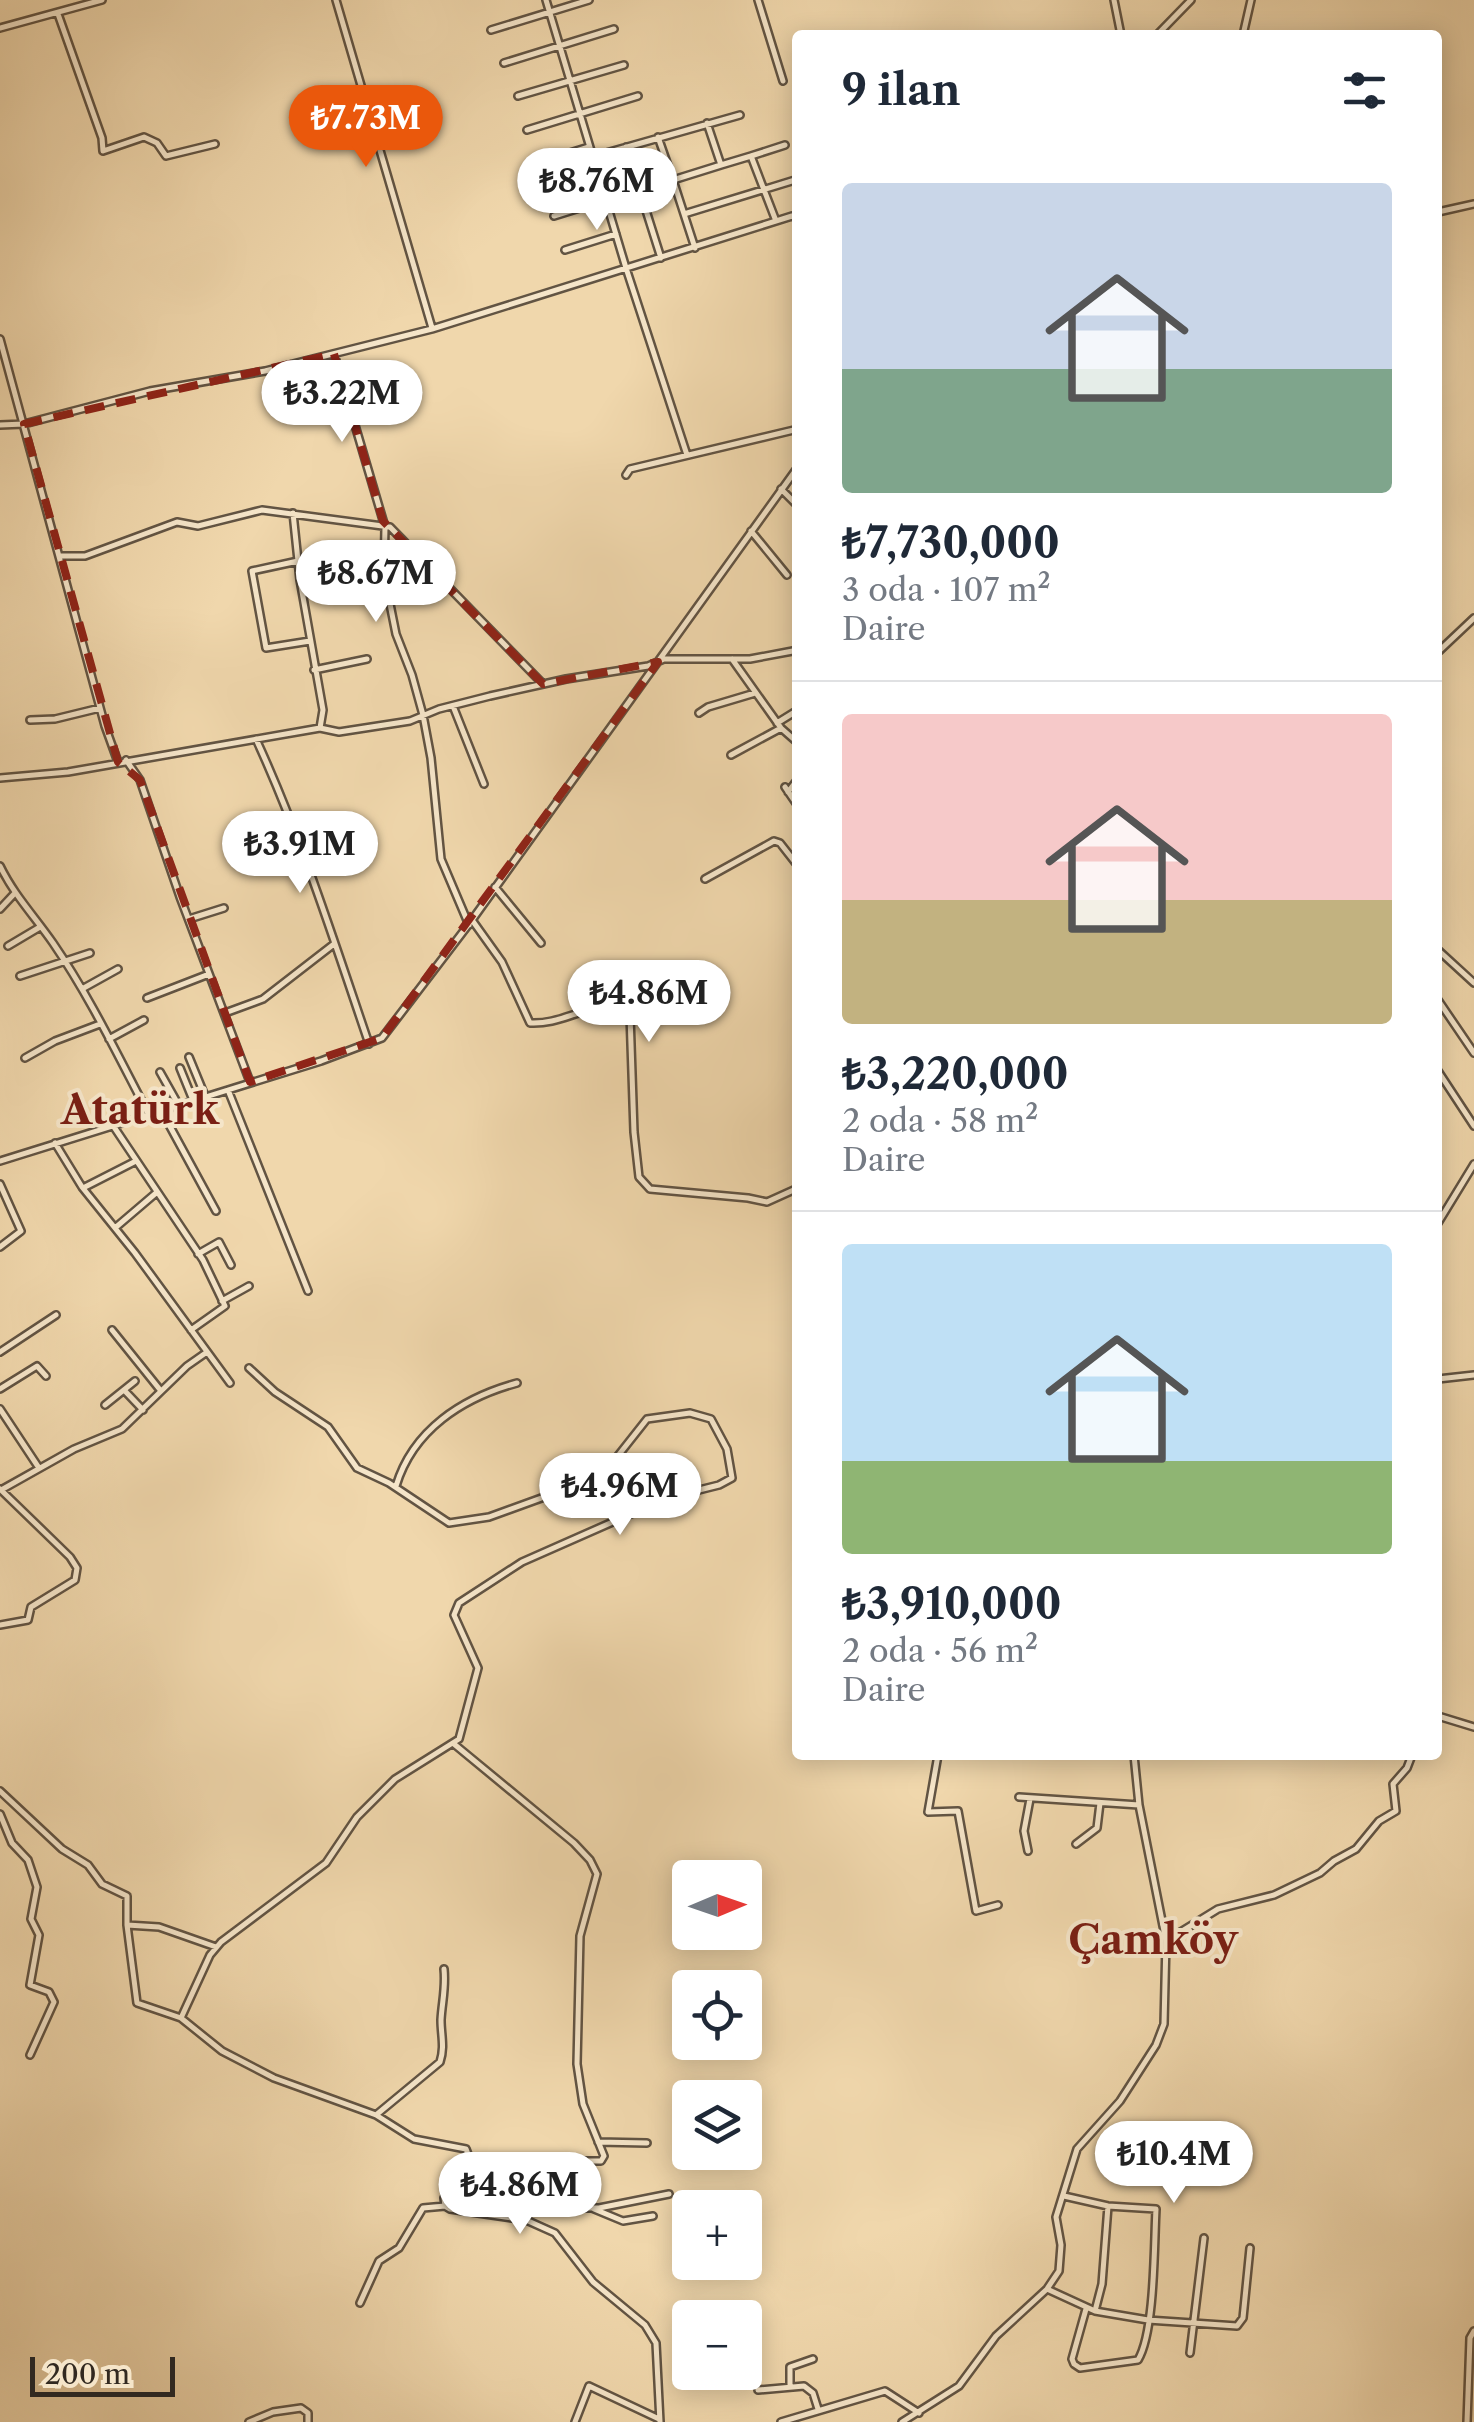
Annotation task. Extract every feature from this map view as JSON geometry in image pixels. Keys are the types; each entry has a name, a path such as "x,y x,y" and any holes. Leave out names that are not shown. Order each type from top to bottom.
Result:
{"street":[{"path":"0,28 102,0"},
{"path":"336,0 432,329"},
{"path":"546,0 594,166 687,456"},
{"path":"491,30 589,0"},
{"path":"758,0 782,81"},
{"path":"1114,0 1120,30"},
{"path":"1162,30 1191,0"},
{"path":"1244,30 1251,0"},
{"path":"58,14 103,151 144,137 157,143 166,156 215,144"},
{"path":"504,63 614,30"},
{"path":"518,96 624,64"},
{"path":"526,130 638,96"},
{"path":"592,157 740,115"},
{"path":"708,123 721,165"},
{"path":"658,137 695,248"},
{"path":"674,180 785,145"},
{"path":"544,161 589,147"},
{"path":"626,147 662,258"},
{"path":"751,156 776,221"},
{"path":"546,182 594,166"},
{"path":"684,214 792,181"},
{"path":"554,216 605,200"},
{"path":"1442,211 1474,204"},
{"path":"0,426 24,424 150,391 265,371 432,329 792,216"},
{"path":"566,250 616,234"},
{"path":"0,339 100,708 122,761 140,780 250,1082"},
{"path":"334,354 384,527 382,560 393,619 423,716 441,859 470,922 502,962 530,1024 611,1006 630,1015 639,1176 650,1189 766,1202 792,1191"},
{"path":"626,475 630,468 792,430"},
{"path":"0,1161 382,1038 495,888 792,475"},
{"path":"782,489 792,500"},
{"path":"59,556 85,556 177,522 198,526 262,510 390,527 542,684"},
{"path":"293,513 322,710 320,728"},
{"path":"751,532 787,575"},
{"path":"298,562 252,571 266,648 310,641"},
{"path":"1442,648 1474,618"},
{"path":"0,778 68,772 320,728 339,732 410,721 452,706 542,684 658,662 750,659 792,651"},
{"path":"314,670 367,659"},
{"path":"732,659 792,737"},
{"path":"700,714 708,707 755,693"},
{"path":"452,706 484,784"},
{"path":"30,720 55,719 100,708"},
{"path":"731,754 792,715"},
{"path":"256,739 296,835 369,1044"},
{"path":"705,878 774,841 792,858"},
{"path":"0,866 14,893 81,990 148,1114"},
{"path":"495,888 541,944"},
{"path":"0,909 14,893"},
{"path":"189,920 224,908"},
{"path":"8,946 41,927"},
{"path":"224,1013 263,999 334,944"},
{"path":"20,976 90,952"},
{"path":"1442,954 1474,983"},
{"path":"81,990 118,969"},
{"path":"147,998 210,974"},
{"path":"1442,1006 1474,1054"},
{"path":"109,1039 144,1020"},
{"path":"26,1058 55,1041 101,1024"},
{"path":"189,1057 205,1097"},
{"path":"180,1068 193,1100"},
{"path":"160,1072 178,1105"},
{"path":"1442,1077 1474,1126"},
{"path":"228,1090 308,1291"},
{"path":"161,1110 216,1211"},
{"path":"112,1124 198,1254 225,1306 191,1330"},
{"path":"55,1143 83,1188 230,1384"},
{"path":"83,1188 136,1161"},
{"path":"1442,1216 1474,1164"},
{"path":"0,1184 21,1230 0,1247"},
{"path":"115,1228 156,1193"},
{"path":"198,1254 220,1242 231,1265"},
{"path":"222,1300 249,1286"},
{"path":"0,1352 56,1315"},
{"path":"112,1330 161,1392"},
{"path":"0,1625 28,1620 31,1607 75,1580 78,1568 0,1490 74,1449 122,1429 187,1366 207,1352"},
{"path":"0,1389 37,1366 46,1376"},
{"path":"182,2018 184,2005 216,1947 326,1863 356,1817 395,1779 454,1744 465,1722 478,1668 454,1616 459,1603 522,1562 667,1498 732,1478 727,1449 711,1419 690,1414 660,1415 647,1419 618,1457 601,1494 569,1488 489,1517 449,1523 357,1468 328,1427 275,1392 249,1368"},
{"path":"1442,1379 1474,1375"},
{"path":"105,1405 135,1381"},
{"path":"396,1488 405,1460 438,1423 477,1396 516,1383"},
{"path":"124,1390 144,1411"},
{"path":"0,1410 39,1468"},
{"path":"1442,1717 1474,1727"},
{"path":"454,1744 574,1842 598,1874 580,1936 577,2064 583,2104 603,2160 584,2161"},
{"path":"937,1760 928,1812 958,1810 976,1911 998,1905"},
{"path":"902,2422 960,2386 996,2336 1047,2289 1059,2270 1061,2246 1056,2217 1077,2149 1120,2101 1164,2024 1166,1941 1138,1804 1134,1760"},
{"path":"1166,1941 1218,1909 1274,1895 1302,1883 1356,1849 1379,1821 1396,1811 1393,1784 1410,1760"},
{"path":"0,1791 62,1849 88,1864 102,1884 127,1896 137,2003 182,2018 222,2051 274,2078 376,2114 414,2139 466,2149 469,2157 444,2198 445,2206"},
{"path":"1019,1798 1138,1804"},
{"path":"1028,1851 1024,1831 1030,1798"},
{"path":"1076,1844 1098,1828 1100,1802"},
{"path":"0,1814 12,1843 28,1860 37,1888 31,1919 39,1935 30,1985 49,1992 54,2002 30,2056"},
{"path":"127,1925 159,1927 216,1947"},
{"path":"376,2114 440,2062 444,2050 444,1970"},
{"path":"598,2142 647,2143"},
{"path":"566,2203 571,2208 593,2209 668,2194"},
{"path":"1064,2196 1108,2206 1156,2209 1148,2320 1138,2360 1080,2368 1072,2359 1086,2308"},
{"path":"360,2303 379,2262 399,2248 423,2208 445,2206 459,2212 526,2220 555,2233 592,2282 645,2325 656,2343 660,2421 589,2386 574,2422"},
{"path":"1095,2311 1102,2284 1108,2206"},
{"path":"593,2209 623,2222 652,2216"},
{"path":"1190,2353 1204,2238"},
{"path":"1047,2289 1095,2311 1148,2320 1237,2326 1243,2318 1250,2248"},
{"path":"1467,2422 1470,2338 1474,2332"},
{"path":"790,2385 790,2366 813,2360"},
{"path":"762,2389 804,2386 811,2390 818,2409"},
{"path":"781,2422 885,2391 918,2413"},
{"path":"250,2422 274,2412 301,2408 308,2413 308,2422"}],"highlighted area":[{"path":"334,354 383,521 543,684 658,662 382,1038 250,1082 140,780 118,762 24,424"}],"district":[{"name":"Atatürk","path":"140,1110"},
{"name":"Çamköy","path":"1153,1940"}]}
